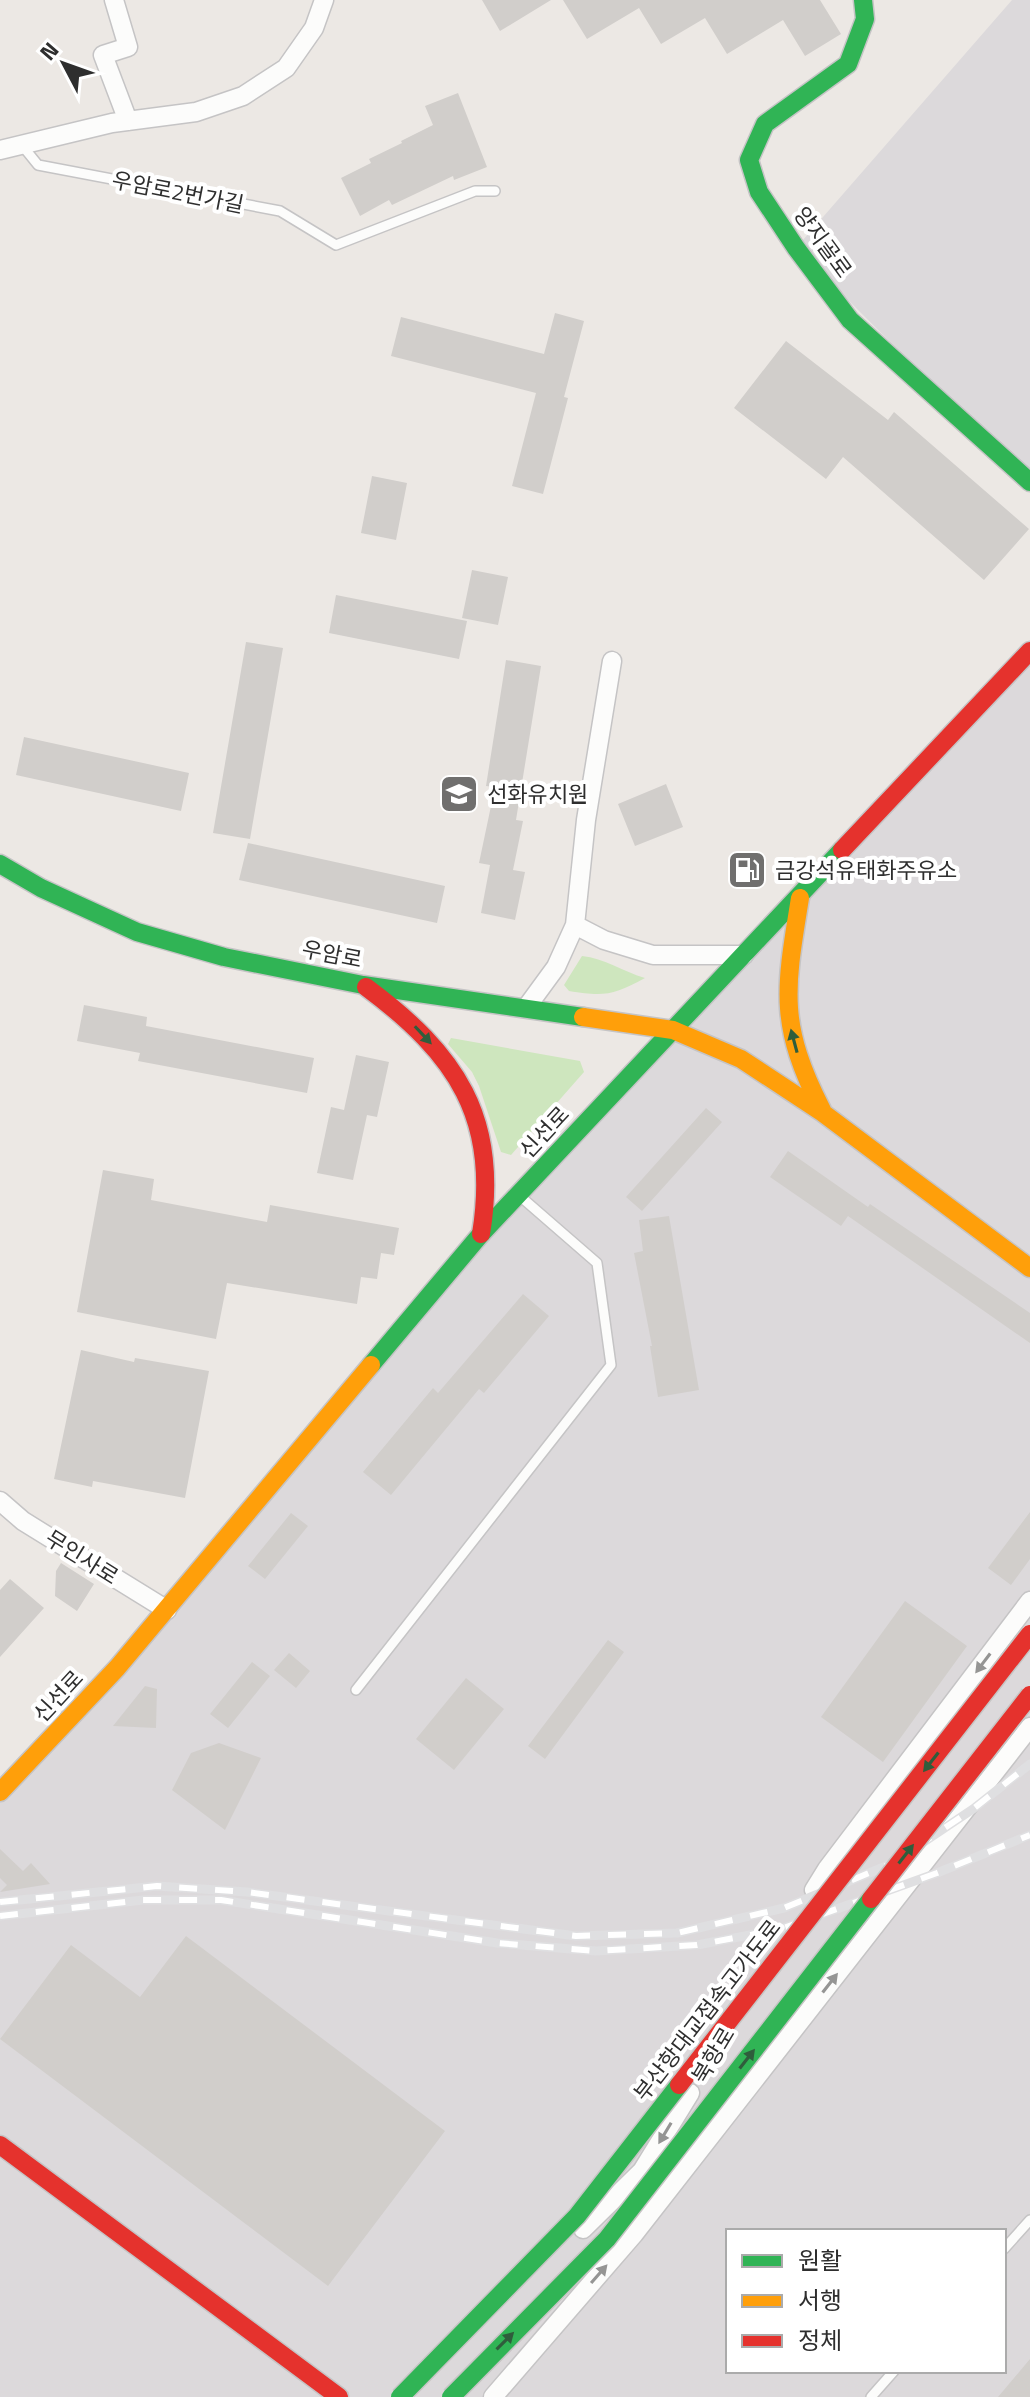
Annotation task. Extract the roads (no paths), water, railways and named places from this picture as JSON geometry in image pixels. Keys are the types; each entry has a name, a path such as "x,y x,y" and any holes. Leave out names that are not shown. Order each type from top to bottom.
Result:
{"main road":[{"name":"양지골로","path":"863,0 865,19 848,64 765,124 749,160 759,192 850,320 1030,482"},
{"name":"신선로","path":"0,1792 167,1610 481,1234 1030,651"},
{"name":"우암로","path":"0,864 41,888 137,932 224,957 363,985 673,1030 741,1059 823,1113 1030,1268"},
{"path":"800,898 788,975 788,1019 803,1073 823,1113"},
{"path":"363,985 405,1016 442,1056 475,1111 484,1146 487,1191 481,1234"},
{"name":"부산항대교접속고가도로","path":"400,2397 577,2216 1030,1634"},
{"name":"신선로","path":"0,1779 117,1668"},
{"path":"451,2397 607,2239 1030,1695"},
{"path":"0,2145 339,2397"}],"street":[{"path":"114,0 128,47 103,55 128,121"},
{"path":"0,150 128,121 196,112 243,96 286,68 314,28 324,0"},
{"path":"526,1008 556,967 575,925 586,820 612,661"},
{"path":"575,925 604,940 653,955 744,955"},
{"name":"무인사로","path":"0,1501 23,1521 167,1610"},
{"name":"북항로","path":"414,2397 642,2171 827,1869 1030,1601"},
{"name":"북항로","path":"493,2397 634,2234 1030,1727"}],"lane":[{"name":"우암로2번가길","path":"21,144 38,165 280,211 336,245 475,191 495,191"},
{"path":"356,1690 611,1365 597,1263 519,1195"},
{"path":"1006,2247 1030,2220"},
{"path":"871,2397 892,2373"}],"railway":[{"path":"0,1902 157,1886 247,1892 576,1936 677,1933 784,1908 891,1864 973,1809 1030,1764"},
{"path":"0,1916 143,1900 221,1900 497,1943 596,1951 697,1945 781,1929 937,1873 1030,1835"}],"place":[{"name":"선화유치원","path":"459,794"},
{"name":"금강석유태화주유소","path":"747,870"}]}
